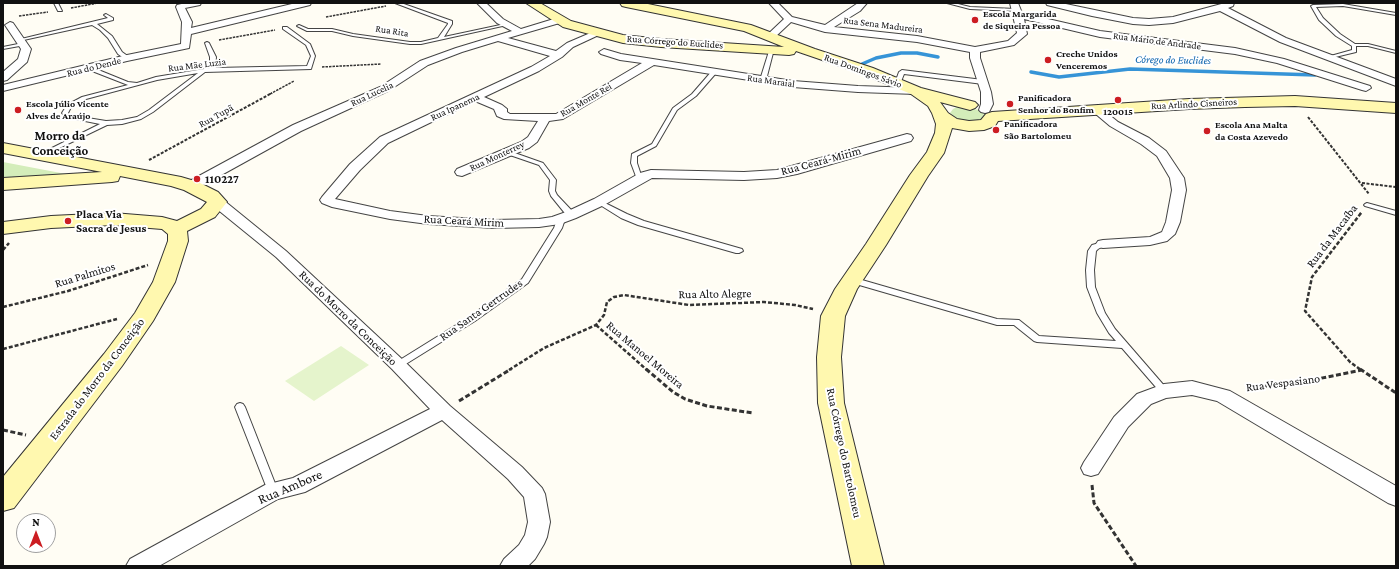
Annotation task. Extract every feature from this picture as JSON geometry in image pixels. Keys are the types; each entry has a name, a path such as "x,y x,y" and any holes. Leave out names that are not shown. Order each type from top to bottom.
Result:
{"main road":[{"name":"Rua Córrego do Euclides","path":"532,3 560,20 584,30 638,41 730,47 771,43 810,52"},
{"path":"626,3 727,23 771,43"},
{"name":"Rua Domingos Sávio","path":"810,52 856,67 916,91 982,111"},
{"name":"Rua Domingos Sávio","path":"916,91 933,103 941,114 952,123 961,126 977,126"},
{"name":"Rua Arlindo Cisneiros","path":"941,114 942,109 947,106 982,111 1097,110 1197,104 1295,101 1396,108"},
{"name":"Rua Córrego do Bartolomeu","path":"935,153 962,131 989,124 982,111"},
{"name":"Rua Córrego do Bartolomeu","path":"868,566 831,403 829,357 833,316 852,280 876,245 919,175 935,153 945,128 941,114"},
{"name":"Rua do Morro da Conceição","path":"3,148 144,175 191,186 211,196 217,202"},
{"name":"Rua do Morro da Conceição","path":"3,184 144,175"},
{"path":"3,228 57,222 113,219 162,223 172,225 176,229 208,213 217,202"},
{"name":"Estrada do Morro da Conceição","path":"3,499 113,360 145,316 164,282 178,241 176,229"}],"street":[{"path":"197,3 180,7 187,22 187,32 235,22 260,14 307,3"},
{"path":"260,14 273,3"},
{"path":"481,3 506,25 518,31"},
{"path":"771,43 789,19 773,3"},
{"path":"826,28 857,9 863,3"},
{"path":"1050,3 1092,14 1142,22 1173,20 1221,8 1233,3"},
{"path":"1221,8 1283,40 1396,83"},
{"name":"Rua Sena Madureira","path":"789,19 826,28 917,39 975,50 1001,46 1018,39 1022,34 1022,25 1016,10"},
{"name":"Rua Mário de Andrade","path":"1016,10 1100,34 1242,52 1280,60 1366,88"},
{"name":"Rua Lucelia","path":"191,186 297,128 384,89 424,63 518,31 560,20"},
{"path":"4,85 23,60 26,49 10,25"},
{"name":"Rua do Dende","path":"4,85 186,46 187,32"},
{"name":"Rua Ipanema","path":"327,200 355,167 384,140 535,69 558,55 570,45 598,33"},
{"path":"496,38 558,55"},
{"path":"638,41 652,62"},
{"path":"975,50 975,58 987,98 982,111"},
{"name":"Rua Maraial","path":"604,52 620,57 763,80 824,87 916,91"},
{"name":"Rua Monte Rei","path":"475,97 501,109 500,113 503,116 545,119 559,117 652,62"},
{"path":"1097,110 1114,124 1145,141 1162,154 1177,178 1179,190 1173,222 1168,234 1162,238 1150,241 1103,244"},
{"name":"Rua Monterrey","path":"462,172 525,145 533,138 545,119"},
{"name":"Rua Ceará-Mirim","path":"639,178 651,174 744,176 777,174 907,138"},
{"path":"599,202 639,178"},
{"name":"Rua Ceará Mirim","path":"327,200 332,203 390,215 462,223 494,224 531,223 566,217 599,202"},
{"name":"Rua do Morro da Conceição","path":"217,202 281,254 398,365 443,411 515,473 534,494 539,522 536,537 527,552 512,566"},
{"path":"1091,468 1128,414 1144,399 1164,391 1192,388 1223,396 1396,497"},
{"name":"Rua Ambore","path":"148,564 273,492 297,486 443,411"}],"lane":[{"path":"56,3 60,10"},
{"path":"397,3 450,22 440,39"},
{"path":"949,3 970,8 1016,10"},
{"path":"1396,14 1343,5 1313,6 1321,19 1338,35 1354,45 1368,45 1396,52"},
{"path":"3,48 111,19 106,15"},
{"path":"93,23 110,37 120,53 127,58"},
{"name":"Rua Rita","path":"299,26 307,30 332,30 400,43 421,43 506,25"},
{"path":"285,28 308,44 313,56 310,68"},
{"path":"207,42 213,57 212,70"},
{"path":"763,80 771,43"},
{"path":"1329,58 1354,51 1354,45"},
{"name":"Rua Mãe Luzia","path":"89,68 126,83 137,84 206,70 310,68"},
{"path":"137,84 84,98 70,106 65,113 67,116 106,123 122,122 138,118 151,111 206,70"},
{"path":"639,178 634,163 634,155 654,145 675,109 694,95 714,72"},
{"path":"898,83 902,72 983,82"},
{"path":"41,155 106,123"},
{"path":"509,153 541,164 553,180 552,191 566,217"},
{"path":"599,202 641,224 739,252"},
{"path":"1367,205 1396,213"},
{"name":"Rua Santa Gertrudes","path":"398,365 472,319 525,281 566,217"},
{"path":"1103,244 1095,247 1092,251 1090,270 1091,287 1112,331 1164,391"},
{"path":"852,280 997,322 1016,322 1037,339 1124,344"},
{"path":"240,407 273,492"}],"path":[{"path":"310,68 381,64"},
{"name":"Rua Tupã","path":"126,172 299,77 310,68"},
{"name":"Rua da Macaíba","path":"1295,101 1362,183 1372,198 1312,277 1305,311 1350,362 1396,393"},
{"path":"1362,183 1396,187"},
{"name":"Rua Palmitos","path":"3,307 68,291 172,257"},
{"name":"Rua Alto Alegre","path":"596,325 604,315 607,302 614,297 624,296 689,305 742,302 795,305 833,316"},
{"path":"3,348 108,320 145,316"},
{"path":"443,411 544,348 596,325"},
{"name":"Rua Manoel Moreira","path":"596,325 673,392 685,399 707,406 752,413"},
{"name":"Rua Vespasiano","path":"1245,388 1296,383 1363,370"},
{"path":"1091,468 1094,503 1136,566"}],"green space":[{"path":"957,107 980,110 984,112 987,117 977,122 960,120 955,118 950,113"},
{"path":"3,162 66,174 3,178"},
{"path":"341,346 369,365 314,401 285,381"}],"waterway":[{"name":"Córego do Euclides","path":"862,64 876,58 901,53 917,53 938,57"},
{"name":"Córego do Euclides","path":"1031,72 1059,77 1130,69 1315,75"}],"place":[{"name":"Escola Margarida de Siqueira Pessoa","path":"975,20"},
{"name":"Creche Unidos Venceremos","path":"1048,60"},
{"name":"120015","path":"1118,100"},
{"name":"Panificadora Senhor do Bonfim","path":"1010,104"},
{"name":"Escola Júlio Vicente Alves de Araújo","path":"18,110"},
{"name":"Panificadora São Bartolomeu","path":"996,130"},
{"name":"Escola Ana Malta da Costa Azevedo","path":"1207,131"},
{"name":"110227","path":"197,179"},
{"name":"Placa Via Sacra de Jesus","path":"68,221"}],"district":[{"name":"Morro da Conceição","path":"60,144"}]}
